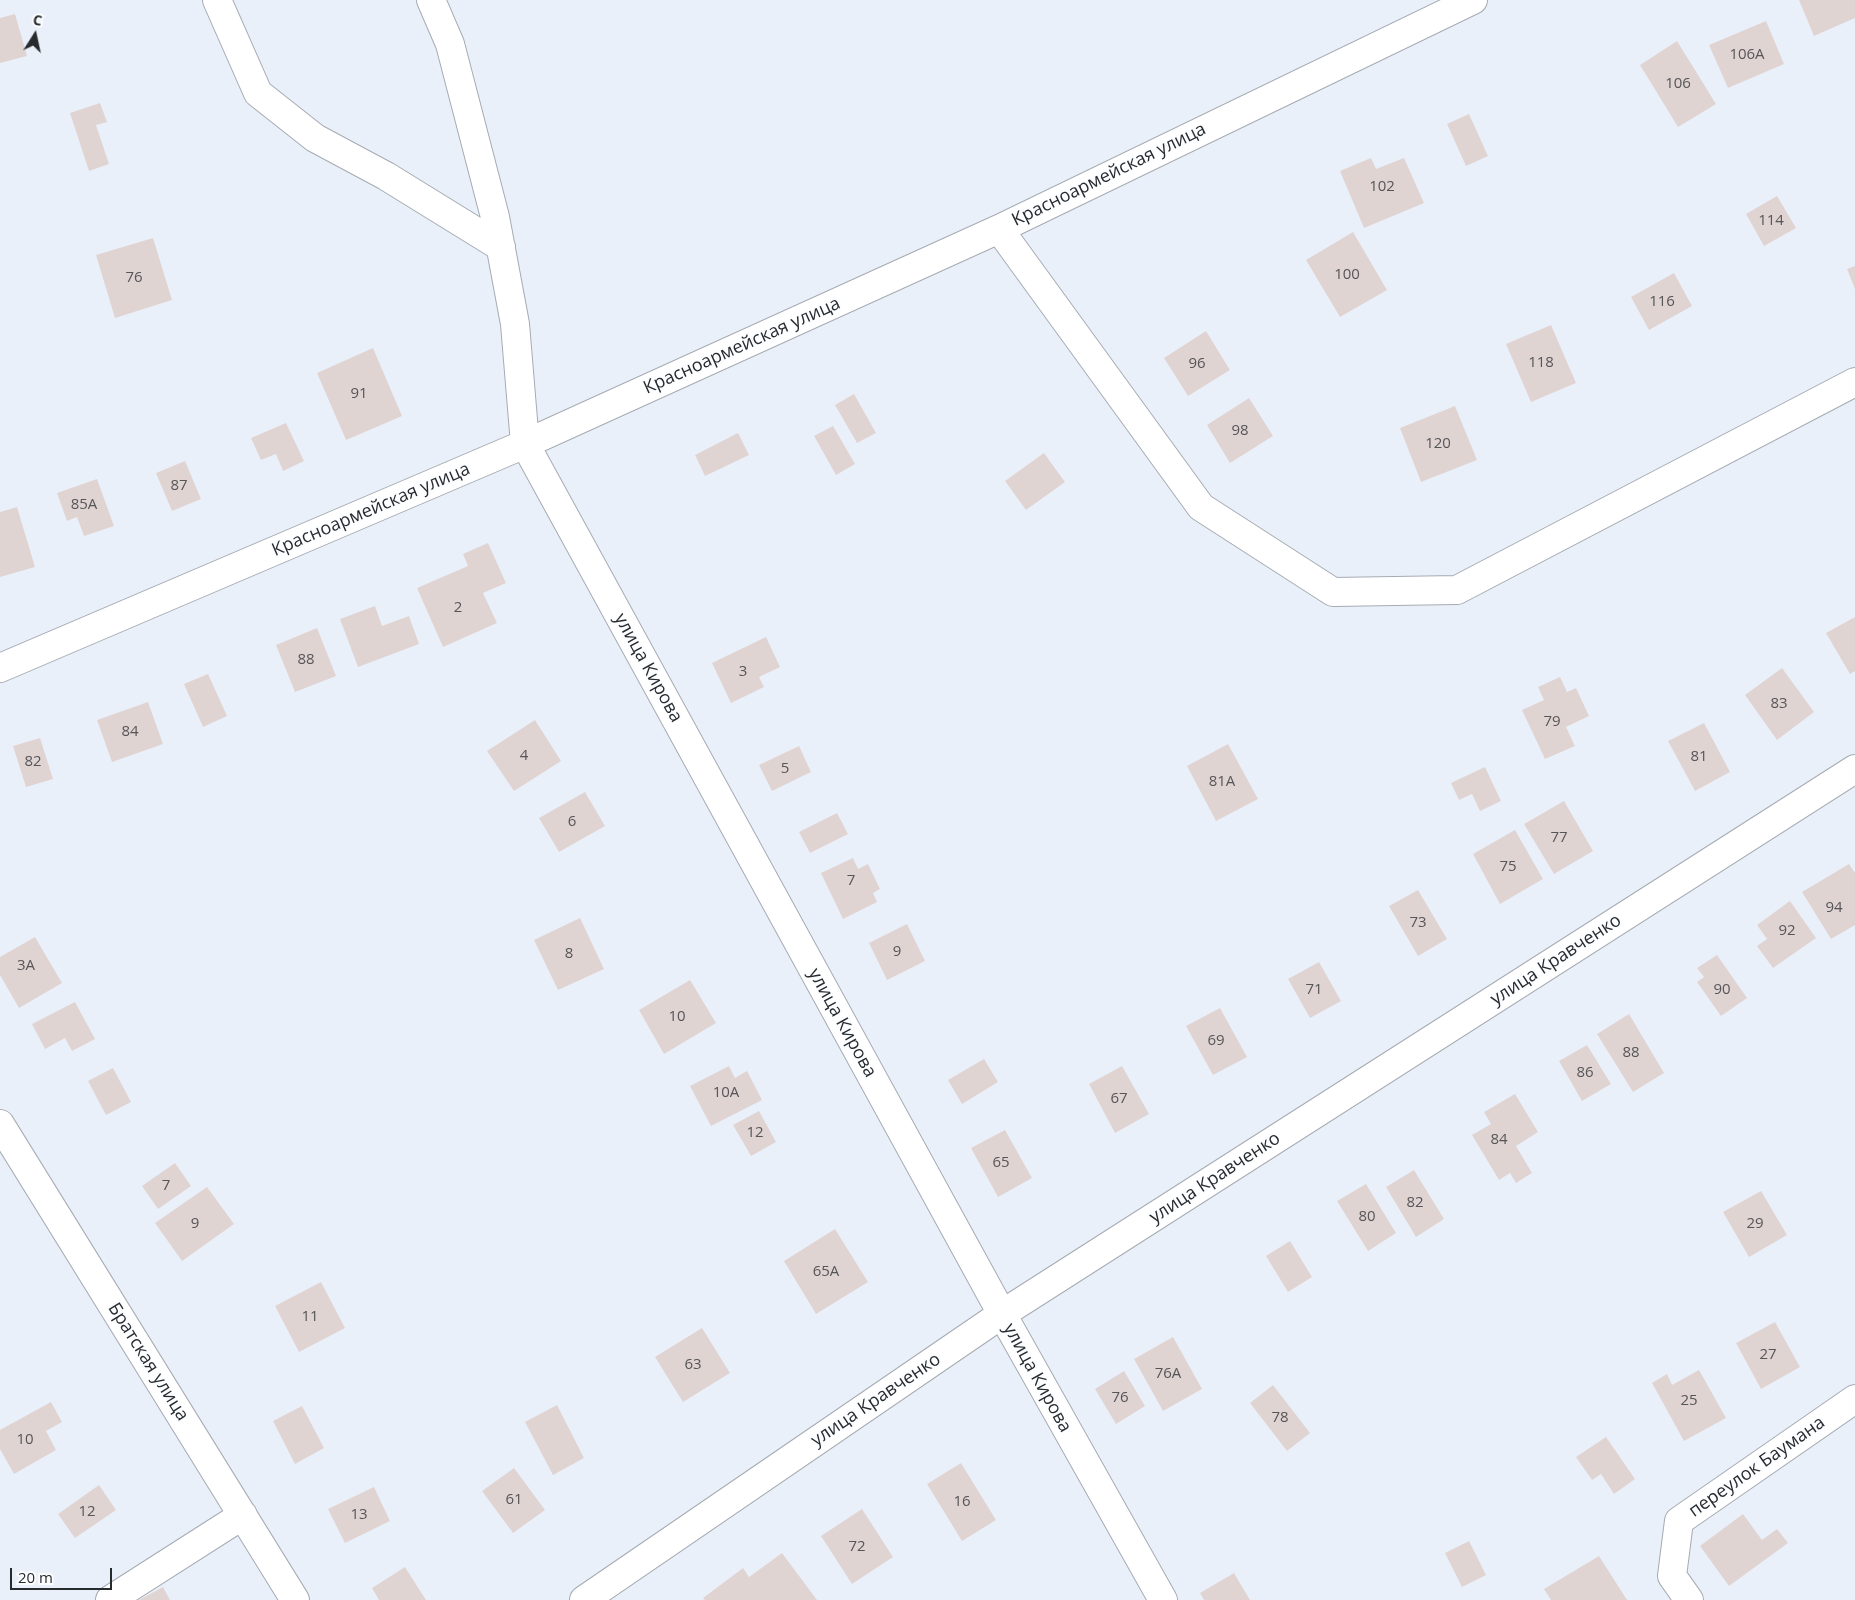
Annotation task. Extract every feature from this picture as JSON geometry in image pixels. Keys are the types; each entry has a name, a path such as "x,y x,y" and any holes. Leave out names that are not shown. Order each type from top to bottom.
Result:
{"street":[{"path":"217,0 258,93 315,138 386,176 501,247"},
{"path":"431,0 450,44 495,217 515,324 525,444"},
{"name":"Красноармейская улица","path":"0,668 525,444 999,228 1473,0"},
{"path":"999,228 1201,507 1333,592 1456,590 1855,382"},
{"name":"улица Кирова","path":"525,444 1002,1314 1163,1600"},
{"name":"улица Кравченко","path":"584,1600 1002,1314 1855,769"},
{"name":"Братская улица","path":"0,1124 295,1600"},
{"name":"переулок Баумана","path":"1689,1600 1672,1576 1679,1521 1855,1399"},
{"path":"110,1600 243,1515"}],"building":[{"path":"1799,0 1855,0 1855,18 1814,36"},
{"path":"15,14 27,56 0,63 0,18"},
{"path":"1766,21 1784,64 1728,88 1709,45"},
{"path":"1677,41 1716,104 1678,127 1640,65"},
{"path":"100,103 107,122 96,125 109,164 89,171 70,113"},
{"path":"1469,114 1488,156 1466,166 1447,124"},
{"path":"1371,158 1376,169 1404,158 1424,203 1364,228 1340,171"},
{"path":"1777,196 1796,228 1764,246 1746,214"},
{"path":"1353,232 1387,290 1340,317 1306,260"},
{"path":"153,238 172,300 115,318 96,255"},
{"path":"1855,266 1855,289 1847,269"},
{"path":"1674,273 1692,306 1649,330 1631,297"},
{"path":"1551,325 1576,383 1531,402 1506,344"},
{"path":"1206,331 1230,370 1188,396 1164,358"},
{"path":"373,348 402,416 346,440 317,373"},
{"path":"854,394 876,433 857,443 835,405"},
{"path":"1249,398 1273,436 1230,463 1207,425"},
{"path":"1455,406 1477,460 1421,482 1400,428"},
{"path":"286,423 304,461 283,471 276,454 261,460 251,438"},
{"path":"833,426 855,464 836,475 814,436"},
{"path":"738,433 749,455 705,476 695,455"},
{"path":"1044,453 1065,482 1026,510 1005,481"},
{"path":"185,461 201,499 172,511 156,473"},
{"path":"97,479 114,526 84,536 77,517 67,521 57,493"},
{"path":"17,507 35,567 0,577 0,512"},
{"path":"488,543 506,583 483,593 497,623 443,647 417,588 468,566 463,554"},
{"path":"375,606 382,626 409,616 419,644 358,667 340,619"},
{"path":"1855,617 1855,671 1850,674 1826,633"},
{"path":"317,628 336,676 295,692 276,645"},
{"path":"766,637 780,667 759,677 764,687 731,703 712,663"},
{"path":"1782,668 1814,712 1777,740 1745,695"},
{"path":"208,674 227,716 203,727 184,684"},
{"path":"1560,677 1567,692 1576,688 1589,716 1566,727 1575,746 1545,759 1522,710 1544,700 1538,687"},
{"path":"148,702 163,744 112,762 97,720"},
{"path":"535,720 561,761 514,791 487,751"},
{"path":"1704,723 1730,772 1695,791 1668,741"},
{"path":"40,738 53,779 26,787 13,746"},
{"path":"1228,744 1258,799 1216,821 1187,766"},
{"path":"799,746 811,772 772,791 759,765"},
{"path":"1485,767 1501,801 1480,811 1472,794 1459,800 1451,783"},
{"path":"585,792 605,826 559,852 539,818"},
{"path":"1564,801 1593,851 1554,874 1524,824"},
{"path":"837,813 848,834 810,853 799,832"},
{"path":"1515,830 1543,879 1500,904 1473,854"},
{"path":"853,858 858,869 868,864 880,889 873,893 877,902 843,919 821,873"},
{"path":"1849,864 1855,873 1855,925 1831,939 1802,892"},
{"path":"1418,890 1447,939 1418,956 1389,906"},
{"path":"1790,901 1816,938 1773,968 1757,946 1767,939 1757,925"},
{"path":"580,918 604,969 558,990 534,940"},
{"path":"907,924 925,961 887,980 869,943"},
{"path":"35,937 62,983 19,1008 0,975 0,957"},
{"path":"1717,955 1747,998 1721,1016 1697,982 1704,977 1697,968"},
{"path":"1319,962 1341,1001 1310,1018 1288,979"},
{"path":"690,980 716,1023 664,1054 639,1010"},
{"path":"75,1002 95,1039 72,1051 65,1038 45,1049 32,1024"},
{"path":"1220,1008 1247,1057 1213,1075 1186,1026"},
{"path":"1629,1014 1664,1073 1633,1092 1597,1034"},
{"path":"1587,1045 1611,1084 1582,1101 1559,1061"},
{"path":"984,1059 998,1082 962,1104 948,1080"},
{"path":"729,1066 735,1078 747,1071 762,1100 711,1126 690,1086"},
{"path":"1122,1066 1149,1114 1115,1133 1089,1084"},
{"path":"113,1068 131,1102 106,1115 88,1081"},
{"path":"1515,1094 1538,1132 1516,1146 1532,1173 1516,1183 1510,1173 1499,1180 1472,1135 1491,1124 1484,1112"},
{"path":"759,1111 776,1142 751,1156 733,1125"},
{"path":"1005,1130 1032,1178 998,1197 971,1148"},
{"path":"175,1163 191,1186 158,1209 142,1186"},
{"path":"1414,1170 1444,1219 1416,1237 1386,1187"},
{"path":"1366,1184 1396,1233 1368,1251 1337,1201"},
{"path":"207,1187 234,1224 182,1261 155,1223"},
{"path":"1761,1191 1787,1235 1749,1257 1723,1212"},
{"path":"835,1229 868,1282 816,1314 784,1261"},
{"path":"1290,1241 1312,1277 1288,1292 1266,1256"},
{"path":"321,1282 345,1328 299,1352 275,1306"},
{"path":"1775,1322 1800,1367 1761,1389 1736,1343"},
{"path":"702,1328 730,1373 683,1402 655,1357"},
{"path":"1173,1337 1202,1389 1163,1411 1134,1359"},
{"path":"1699,1370 1726,1418 1684,1441 1652,1383 1667,1374 1672,1385"},
{"path":"1124,1371 1145,1406 1116,1424 1095,1389"},
{"path":"1273,1385 1310,1433 1287,1451 1250,1403"},
{"path":"51,1402 62,1422 46,1431 56,1450 14,1474 0,1449 0,1430"},
{"path":"557,1405 584,1458 553,1475 525,1422"},
{"path":"302,1406 324,1448 295,1464 273,1421"},
{"path":"1606,1437 1635,1479 1614,1494 1601,1474 1592,1480 1576,1457"},
{"path":"961,1463 996,1520 962,1541 927,1484"},
{"path":"514,1468 545,1510 513,1533 482,1491"},
{"path":"99,1485 116,1510 75,1538 58,1514"},
{"path":"374,1487 390,1521 345,1543 328,1509"},
{"path":"862,1509 893,1557 852,1584 821,1536"},
{"path":"1743,1514 1762,1540 1777,1529 1788,1543 1729,1586 1700,1546"},
{"path":"1469,1541 1486,1575 1462,1587 1445,1553"},
{"path":"782,1553 817,1600 705,1600 703,1598 743,1568 749,1577"},
{"path":"1599,1556 1627,1600 1551,1600 1544,1589"},
{"path":"405,1567 426,1600 379,1600 372,1588"},
{"path":"1234,1573 1250,1600 1204,1600 1200,1593"},
{"path":"163,1587 170,1600 139,1600"}]}
